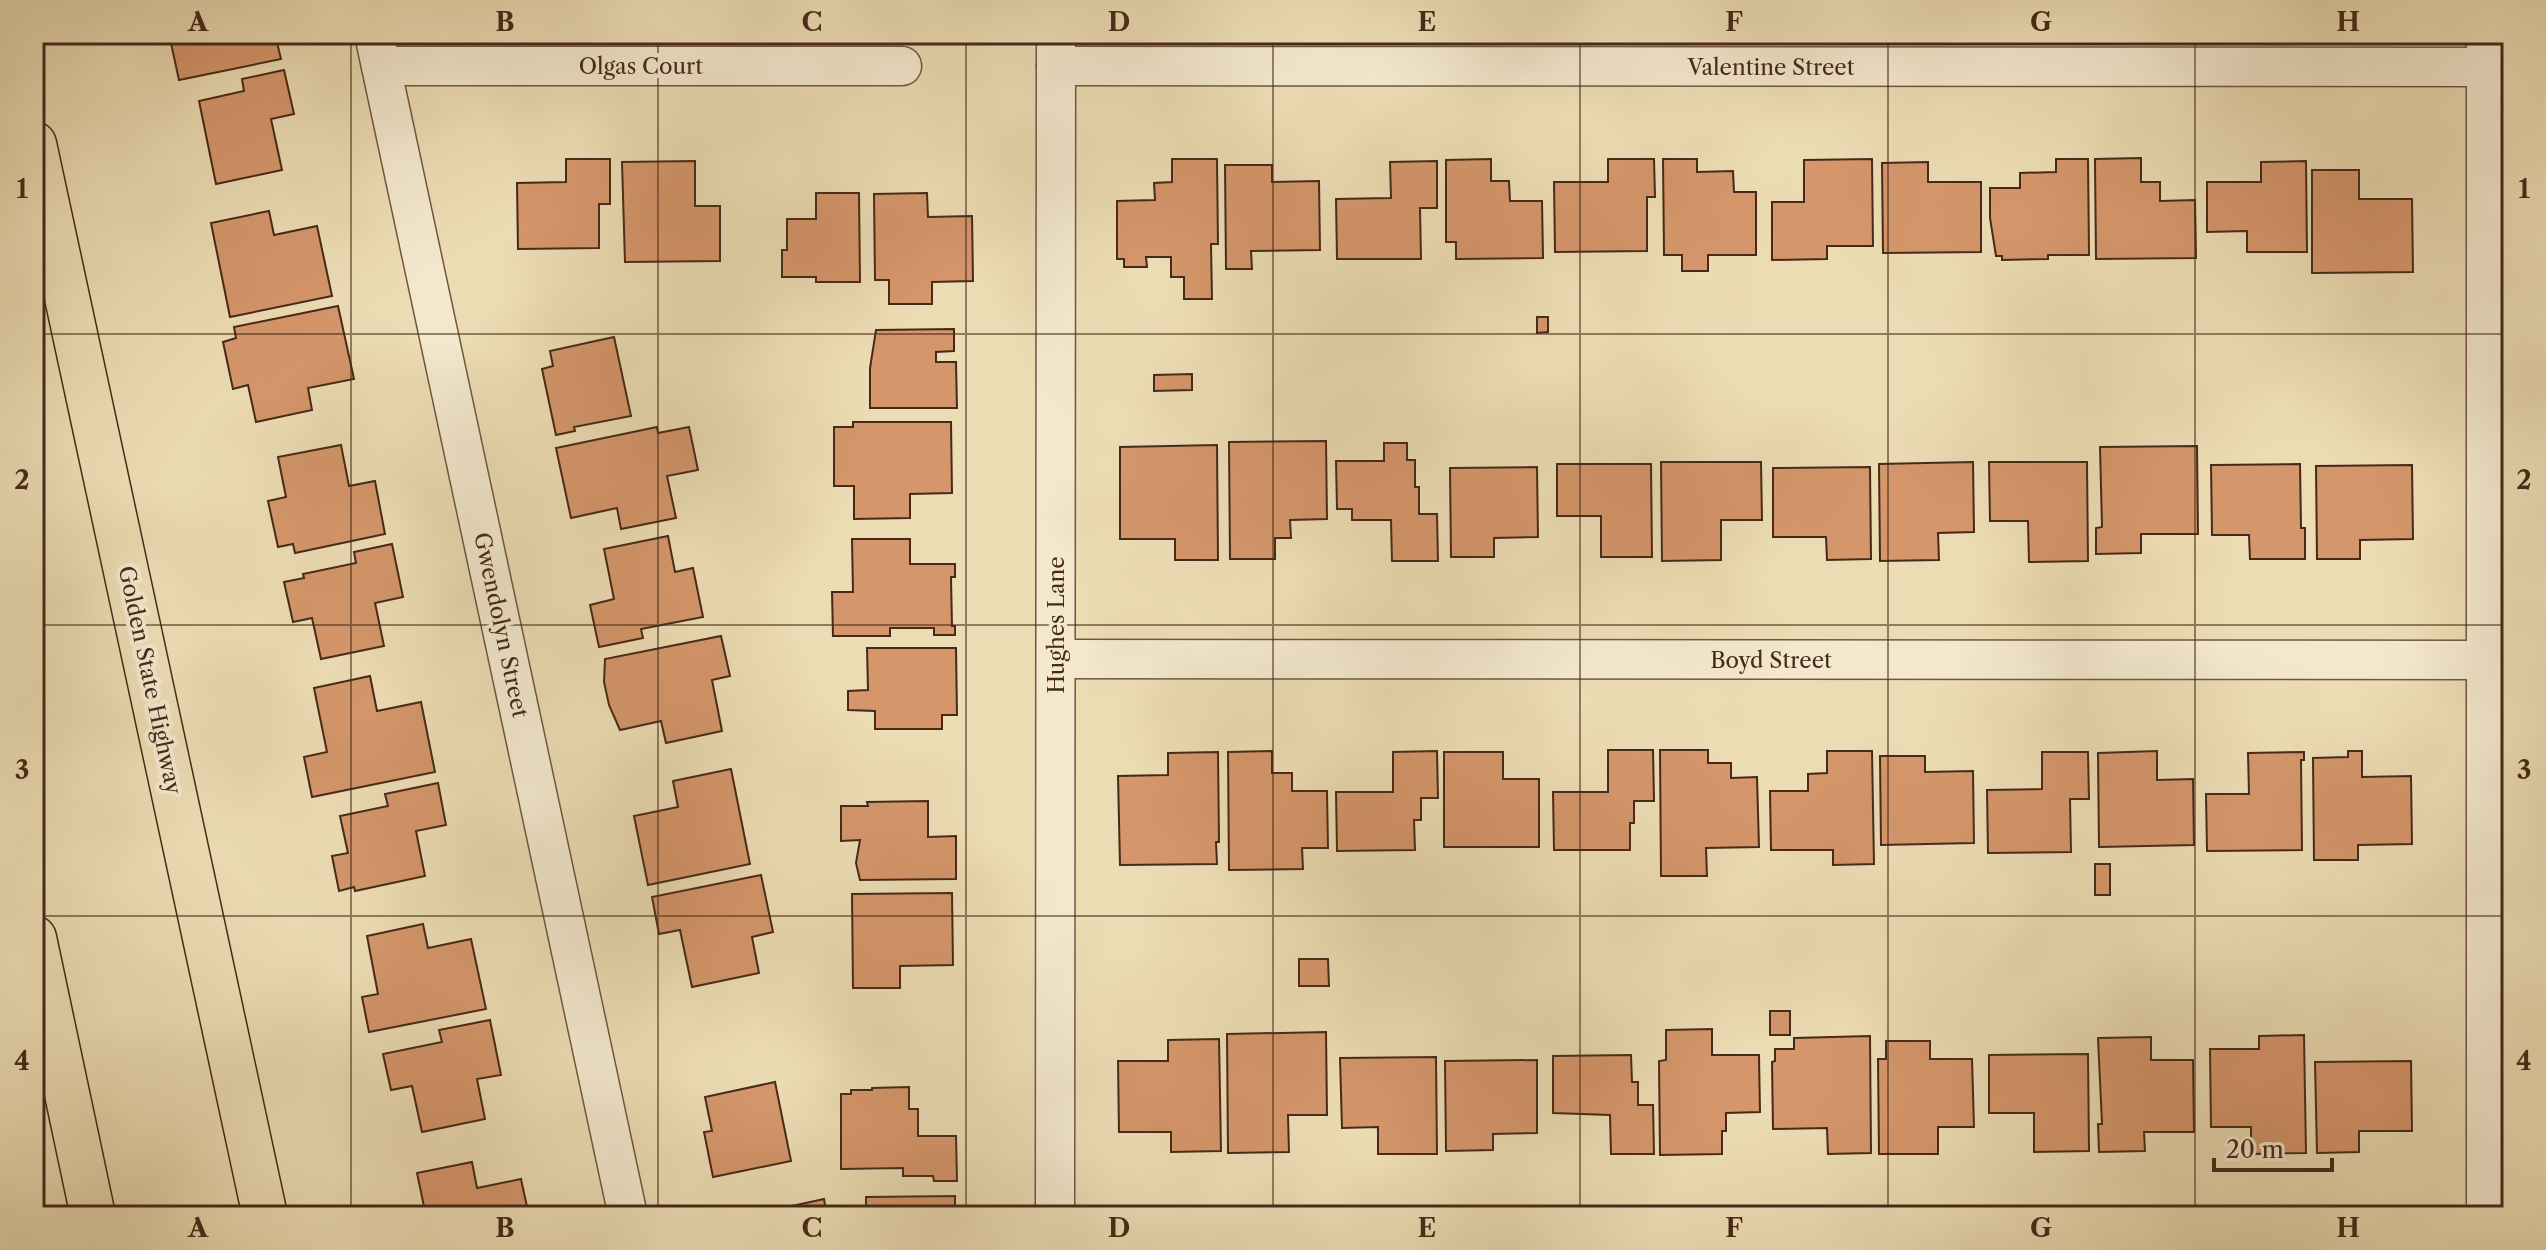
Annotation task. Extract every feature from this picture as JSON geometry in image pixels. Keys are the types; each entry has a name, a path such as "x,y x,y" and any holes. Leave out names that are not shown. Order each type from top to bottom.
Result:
{"highway":[{"name":"Golden State Highway","path":"34,144 265,1216"},
{"path":"34,938 93,1216"}],"street":[{"name":"Olgas Court","path":"378,50 902,66"},
{"name":"Gwendolyn Street","path":"378,50 628,1216"},
{"name":"Valentine Street","path":"1056,50 2486,50"},
{"name":"Hughes Lane","path":"1055,1216 1056,50"},
{"path":"2486,50 2486,1216"},
{"name":"Boyd Street","path":"1056,659 2486,660"}],"building":[{"path":"169,34 275,34 281,59 179,80"},
{"path":"284,70 294,114 271,119 282,170 216,184 199,101 244,91 242,79"},
{"path":"2141,158 2141,182 2160,182 2160,201 2195,200 2196,258 2096,259 2095,159"},
{"path":"566,159 610,159 610,204 599,204 599,248 518,249 517,183 566,182"},
{"path":"1172,159 1217,159 1218,244 1211,244 1212,299 1184,299 1184,277 1171,277 1171,257 1146,257 1147,267 1124,267 1124,259 1117,259 1117,201 1155,200 1154,183 1172,182"},
{"path":"1491,159 1491,181 1509,181 1510,201 1542,201 1543,258 1456,259 1456,242 1446,242 1446,160"},
{"path":"1608,159 1654,159 1655,197 1647,197 1647,251 1555,252 1554,182 1608,182"},
{"path":"1663,159 1697,159 1697,172 1733,171 1734,192 1756,192 1756,255 1708,255 1708,271 1682,271 1682,255 1664,255"},
{"path":"1872,159 1873,246 1827,246 1827,259 1772,260 1772,202 1804,202 1804,160"},
{"path":"2056,159 2088,159 2089,255 2002,260 2002,256 1996,256 1990,218 1990,188 2020,188 2020,173 2056,172"},
{"path":"695,161 695,206 720,206 720,261 625,262 622,162"},
{"path":"1437,161 1437,208 1420,208 1421,259 1337,259 1336,199 1391,198 1390,162"},
{"path":"2306,161 2307,252 2247,252 2247,231 2207,232 2207,182 2261,182 2261,162"},
{"path":"1928,162 1928,182 1981,182 1981,252 1883,253 1882,163"},
{"path":"1225,165 1272,165 1272,182 1319,181 1320,250 1251,251 1252,269 1226,269"},
{"path":"2312,170 2359,170 2359,199 2412,199 2413,272 2312,273"},
{"path":"816,193 859,193 860,282 816,282 816,277 782,277 782,250 787,250 787,219 816,219"},
{"path":"927,193 928,217 972,216 973,281 932,282 932,304 889,304 889,280 875,280 874,194"},
{"path":"269,211 274,235 317,226 332,296 230,317 211,223"},
{"path":"338,306 354,379 308,388 312,410 256,422 248,385 233,389 223,342 236,338 234,327"},
{"path":"1537,317 1548,317 1548,332 1537,333"},
{"path":"954,329 954,351 936,352 936,362 956,362 957,408 870,408 870,368 876,330"},
{"path":"614,337 631,416 574,427 575,431 556,435 542,369 553,366 550,351"},
{"path":"1192,374 1192,390 1154,391 1154,375"},
{"path":"853,422 951,422 952,493 910,494 910,518 854,519 854,486 834,486 834,427 853,427"},
{"path":"657,427 658,433 689,427 698,470 667,476 676,518 621,529 617,508 571,518 556,448"},
{"path":"1326,441 1327,519 1290,520 1291,538 1275,538 1275,559 1230,559 1229,442"},
{"path":"1384,443 1407,443 1407,460 1415,460 1419,514 1437,514 1438,561 1392,561 1391,520 1352,520 1352,509 1337,509 1336,461 1384,461"},
{"path":"341,445 349,486 375,481 385,534 295,553 293,544 278,547 268,501 286,497 278,457"},
{"path":"1217,445 1218,560 1175,560 1175,539 1120,539 1120,447"},
{"path":"2197,446 2198,534 2141,534 2141,553 2096,554 2096,528 2102,527 2100,447"},
{"path":"1661,462 1761,462 1762,520 1721,520 1721,560 1662,561"},
{"path":"1973,462 1974,532 1938,533 1939,560 1880,561 1879,464"},
{"path":"1989,462 2087,462 2088,561 2029,562 2028,521 1990,521"},
{"path":"1557,464 1651,464 1652,557 1601,557 1601,516 1557,516"},
{"path":"2300,464 2305,559 2250,559 2249,535 2212,535 2211,465"},
{"path":"2412,465 2413,539 2360,540 2360,559 2317,559 2316,466"},
{"path":"1537,467 1538,537 1494,538 1494,557 1451,557 1450,468"},
{"path":"1870,467 1871,559 1827,560 1826,537 1773,537 1773,468"},
{"path":"668,536 675,572 693,568 703,617 641,629 643,638 599,647 590,605 614,599 604,549"},
{"path":"852,539 910,539 910,564 955,564 955,577 951,577 955,635 934,635 934,628 890,628 890,636 833,636 832,592 853,592"},
{"path":"392,544 403,597 375,603 384,646 321,659 312,618 293,622 284,582 304,578 303,574 356,563 354,552"},
{"path":"721,636 730,676 712,680 722,731 666,743 661,721 620,730 609,705 604,682 605,659"},
{"path":"867,648 956,648 957,715 942,715 942,729 875,729 875,711 848,710 848,691 868,690"},
{"path":"370,676 377,711 421,702 435,772 312,797 304,757 327,752 314,688"},
{"path":"1608,750 1653,750 1654,801 1634,801 1630,850 1554,850 1553,792 1608,792"},
{"path":"1660,750 1708,750 1708,763 1731,763 1731,778 1757,777 1759,847 1706,848 1707,876 1661,876"},
{"path":"1272,751 1272,773 1292,773 1292,791 1327,791 1328,848 1302,848 1303,869 1229,870 1228,752"},
{"path":"1437,751 1438,798 1421,798 1421,820 1414,820 1415,850 1337,851 1336,792 1393,792 1393,752"},
{"path":"1827,751 1872,751 1874,864 1833,865 1833,850 1771,850 1770,791 1808,791 1808,774 1827,773"},
{"path":"2157,751 2157,780 2193,779 2194,845 2099,847 2098,753"},
{"path":"2348,751 2362,751 2362,777 2411,776 2412,844 2358,845 2358,860 2314,860 2313,758 2348,757"},
{"path":"1218,752 1217,864 1120,865 1118,776 1168,775 1168,753"},
{"path":"1444,752 1503,752 1503,779 1539,779 1539,847 1444,847"},
{"path":"2042,752 2088,752 2089,799 2070,799 2071,852 1988,853 1987,790 2042,789"},
{"path":"2304,752 2304,760 2301,760 2302,850 2207,851 2206,794 2249,794 2248,753"},
{"path":"1880,756 1925,756 1925,772 1973,771 1974,843 1881,845"},
{"path":"731,769 750,864 648,885 634,816 678,807 673,781"},
{"path":"438,783 446,825 416,831 425,876 355,891 354,887 339,891 332,856 348,853 340,816 388,806 385,794"},
{"path":"928,801 928,837 956,836 956,879 860,880 856,863 860,840 841,841 841,806 868,806 867,802"},
{"path":"2095,864 2110,864 2110,895 2095,895"},
{"path":"761,875 773,932 752,937 759,973 692,987 680,930 659,934 652,897"},
{"path":"952,893 953,965 900,966 900,988 853,988 852,894"},
{"path":"423,924 428,948 471,939 486,1009 369,1032 362,997 378,994 367,936"},
{"path":"1299,959 1328,959 1329,986 1299,986"},
{"path":"1770,1011 1790,1011 1790,1035 1770,1035"},
{"path":"490,1020 501,1075 477,1079 485,1119 422,1132 412,1086 391,1090 383,1054 442,1042 439,1030"},
{"path":"1712,1029 1712,1055 1759,1055 1760,1112 1726,1113 1722,1154 1660,1155 1659,1061 1666,1060 1666,1030"},
{"path":"1326,1032 1327,1115 1288,1115 1289,1152 1228,1153 1227,1034"},
{"path":"2304,1035 2306,1153 2251,1154 2251,1127 2211,1127 2210,1049 2259,1049 2259,1036"},
{"path":"1870,1036 1871,1153 1828,1154 1827,1128 1773,1129 1772,1062 1775,1061 1775,1049 1794,1049 1794,1038"},
{"path":"2151,1037 2151,1060 2193,1060 2194,1132 2144,1132 2145,1151 2099,1152 2098,1124 2102,1124 2098,1038"},
{"path":"1219,1039 1221,1151 1171,1152 1171,1132 1119,1132 1118,1061 1168,1061 1168,1040"},
{"path":"1886,1041 1930,1041 1930,1059 1972,1059 1974,1127 1938,1127 1938,1154 1879,1154 1878,1059 1886,1059"},
{"path":"2088,1054 2089,1151 2034,1152 2034,1113 1989,1113 1989,1055"},
{"path":"1631,1055 1632,1082 1638,1082 1638,1105 1653,1105 1654,1154 1611,1154 1610,1115 1553,1113 1553,1056"},
{"path":"1436,1057 1437,1154 1378,1154 1378,1127 1342,1128 1340,1058"},
{"path":"1537,1060 1537,1133 1493,1134 1493,1150 1446,1151 1445,1061"},
{"path":"2411,1061 2412,1131 2359,1131 2359,1152 2317,1153 2315,1062"},
{"path":"775,1082 791,1161 713,1177 704,1132 712,1131 705,1097"},
{"path":"909,1087 909,1109 918,1109 918,1136 956,1136 957,1181 934,1181 933,1176 903,1176 903,1168 841,1169 841,1094 851,1094 851,1090"},
{"path":"472,1162 477,1188 521,1179 529,1216 426,1216 417,1173"},
{"path":"955,1196 955,1216 866,1216 866,1197"},
{"path":"824,1199 827,1216 764,1216 764,1212"}]}
